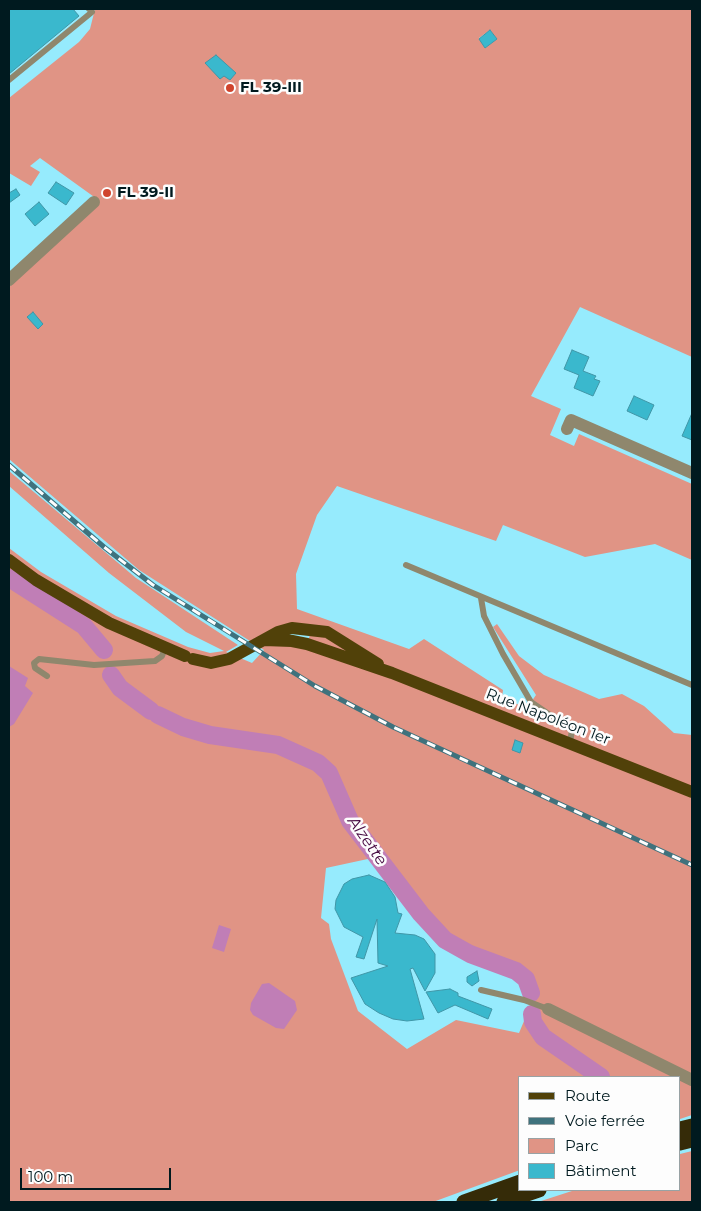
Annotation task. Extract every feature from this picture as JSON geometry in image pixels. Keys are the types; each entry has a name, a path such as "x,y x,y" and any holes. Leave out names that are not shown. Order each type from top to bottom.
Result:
{"highway":[{"path":"464,1202 518,1183"},
{"path":"504,1202 536,1191"}],"main road":[{"path":"9,560 36,580 109,623 189,658 211,663 229,659 264,640 292,628 327,632 349,644 392,674"},
{"path":"264,640 292,640 392,674"},
{"name":"Rue Napoléon 1er","path":"392,674 692,792"}],"street":[{"path":"9,280 94,202"},
{"path":"567,429 571,420 692,473"},
{"path":"548,1010 692,1080"}],"lane":[{"path":"9,80 92,12 89,9"},
{"path":"406,565 692,685"},
{"path":"481,598 484,616 502,654 532,702 572,730 570,743"},
{"path":"47,676 35,668 34,662 39,659 94,665 154,661 162,656 165,648"},
{"path":"481,990 524,1000 548,1010"}],"green space":[{"path":"95,9 692,9 692,357 580,307 531,396 561,409 550,435 574,446 579,434 692,484 692,560 655,544 585,557 503,525 496,541 337,486 317,515 296,574 297,609 409,649 424,639 503,690 502,698 527,708 536,695 493,627 497,624 519,656 544,675 599,699 622,694 644,706 674,733 692,735 692,1115 681,1119 681,1076 518,1076 518,1171 433,1202 9,1202 9,548 41,572 116,616 188,647 210,653 224,651 186,632 109,573 9,486 9,471 136,578 238,645 226,652 252,663 264,650 139,570 9,459 9,287 97,199 40,158 30,166 40,172 31,186 9,173 9,98 79,42 90,29","holes":["490,30 497,39 485,48 479,38","312,629 307,644 278,632","377,857 421,914 445,940 470,954 516,971 526,979 531,993 532,1014 527,1014 519,1033 456,1020 407,1049 358,1011 331,939 329,924 321,918 326,868"]},
{"path":"692,1151 692,1202 538,1202 572,1191 681,1191 681,1154"}],"shaded area":[{"path":"9,666 28,678 25,686 33,693 14,724 9,727"},
{"path":"219,925 231,929 224,952 212,948"},
{"path":"269,983 295,1001 297,1010 284,1029 276,1028 253,1015 250,1010 251,1003 262,984"}],"building":[{"path":"9,9 73,9 79,16 9,74"},
{"path":"490,30 497,39 485,48 479,39"},
{"path":"216,55 236,73 230,80 224,76 220,79 205,63"},
{"path":"56,182 74,193 66,205 48,193"},
{"path":"16,189 20,195 9,203 9,193"},
{"path":"39,202 49,214 35,226 25,214"},
{"path":"33,312 43,324 38,329 27,317"},
{"path":"572,350 589,357 583,371 596,376 594,379 600,381 593,396 574,388 579,375 564,369"},
{"path":"634,396 654,405 647,420 627,411"},
{"path":"692,413 692,440 682,436"},
{"path":"515,740 523,743 520,753 512,750"},
{"path":"369,875 385,882 395,897 398,913 402,914 395,933 415,935 424,939 435,954 435,973 425,991 413,968 410,969 424,1019 407,1021 393,1019 379,1013 365,1004 351,978 388,966 378,963 377,919 364,959 356,957 363,937 344,927 335,909 336,900 344,884 352,879"},
{"path":"477,971 479,981 472,986 467,982 467,977"},
{"path":"450,989 458,993 458,996 492,1009 488,1019 455,1005 438,1013 426,992"}],"waterway":[{"name":"Alzette","path":"9,578 84,626 104,650"},
{"name":"Alzette","path":"111,675 120,688 151,711"},
{"name":"Alzette","path":"158,715 183,727 210,735 278,745 318,763 329,773 350,821 421,914 445,940 470,954 516,971 526,979 531,993"},
{"name":"Alzette","path":"532,1014 533,1022 543,1037 600,1076"}],"railway":[{"path":"9,465 104,547 153,585 315,686 393,727 692,865"}],"place":[{"name":"FL 39-III","path":"230,88"},
{"name":"FL 39-II","path":"107,193"}]}
